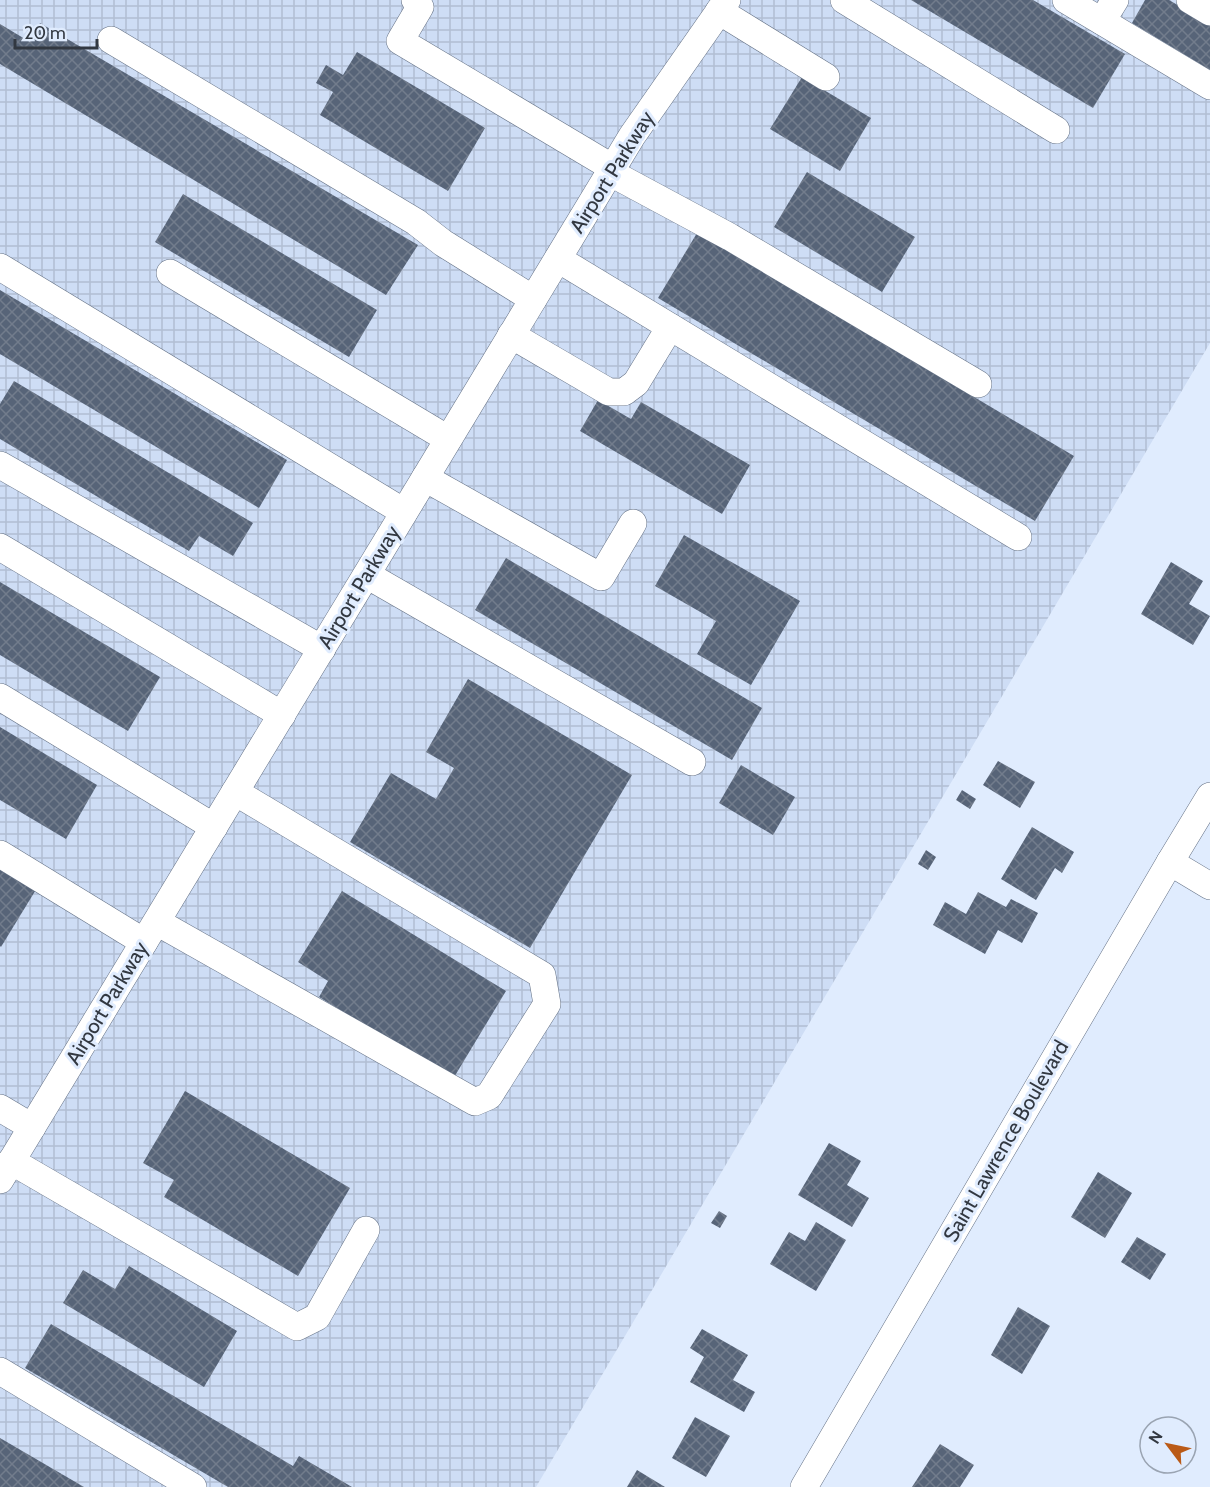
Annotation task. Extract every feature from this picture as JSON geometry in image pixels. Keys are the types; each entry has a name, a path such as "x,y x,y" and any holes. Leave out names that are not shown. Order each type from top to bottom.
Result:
{"street":[{"path":"415,0 420,7 400,41 612,171 730,237 978,384"},
{"path":"844,0 1056,130"},
{"path":"1066,0 1109,11 1210,86"},
{"path":"1190,0 1210,12"},
{"path":"723,6 826,77"},
{"name":"Airport Parkway","path":"6,1171 633,136 723,6"},
{"path":"111,40 416,222 443,243 533,299"},
{"path":"558,259 1018,537"},
{"path":"0,267 404,512"},
{"path":"170,273 448,439"},
{"path":"512,335 609,392 624,392 636,383 670,327"},
{"path":"0,465 322,650"},
{"path":"425,478 601,577 633,523"},
{"path":"0,548 282,715"},
{"path":"367,575 692,762"},
{"path":"0,697 214,827"},
{"path":"0,854 475,1101 489,1096 547,1004 542,975 235,792"},
{"name":"Saint Lawrence Boulevard","path":"804,1487 1210,796"},
{"path":"1170,862 1210,886"},
{"path":"0,1108 32,1127"},
{"path":"6,1171 297,1327 317,1317 366,1230"},
{"path":"0,1371 193,1487"}],"shaded area":[{"path":"0,0 1210,0 1210,343 536,1487 0,1487"}],"building":[{"path":"911,0 1033,0 1125,54 1093,108"},
{"path":"1145,0 1169,0 1210,24 1210,70 1132,23"},
{"path":"40,23 418,245 386,295 0,64 0,24 30,42"},
{"path":"357,52 485,128 448,191 320,115 333,92 316,83 326,65 343,75"},
{"path":"802,77 871,118 840,171 770,129"},
{"path":"807,172 915,237 882,292 774,227"},
{"path":"183,194 377,310 349,357 155,242"},
{"path":"697,233 1074,456 1035,521 658,298"},
{"path":"0,290 287,460 259,508 0,354"},
{"path":"14,381 253,523 233,556 199,536 189,551 0,439 0,404"},
{"path":"598,400 631,419 641,402 750,465 722,514 580,431"},
{"path":"684,535 800,601 751,685 697,654 716,621 655,586"},
{"path":"506,558 762,708 732,760 475,610"},
{"path":"1171,562 1203,581 1189,604 1210,616 1193,645 1141,614"},
{"path":"0,582 160,677 128,731 0,655"},
{"path":"468,679 632,775 530,948 350,842 391,773 436,799 454,768 426,752"},
{"path":"0,727 97,785 66,839 0,800"},
{"path":"998,761 1035,782 1020,808 983,785"},
{"path":"741,765 795,797 773,835 719,803"},
{"path":"962,790 976,799 970,809 956,800"},
{"path":"1032,827 1074,852 1062,873 1055,868 1036,900 1001,879"},
{"path":"926,850 936,857 928,870 918,864"},
{"path":"0,866 37,888 1,947 0,946"},
{"path":"342,891 506,991 453,1079 319,997 328,981 298,962"},
{"path":"978,892 1006,907 1011,899 1038,913 1022,943 998,930 985,954 933,925 945,902 966,914"},
{"path":"185,1091 350,1188 298,1276 164,1197 174,1180 143,1163"},
{"path":"829,1143 861,1161 847,1185 869,1198 852,1227 798,1195"},
{"path":"1098,1172 1132,1193 1105,1238 1071,1217"},
{"path":"719,1211 727,1216 720,1228 711,1223"},
{"path":"816,1222 846,1240 816,1291 770,1264 789,1232 805,1241"},
{"path":"1137,1237 1166,1254 1150,1280 1121,1262"},
{"path":"129,1266 237,1331 204,1387 63,1303 83,1270 115,1289"},
{"path":"1018,1307 1050,1326 1022,1374 991,1355"},
{"path":"51,1324 293,1466 299,1456 352,1487 228,1487 25,1368"},
{"path":"702,1329 748,1355 733,1380 755,1392 744,1412 690,1382 704,1357 690,1348"},
{"path":"695,1417 730,1436 706,1477 672,1458"},
{"path":"0,1438 84,1487 0,1487"},
{"path":"940,1444 974,1465 960,1487 912,1487"},
{"path":"637,1470 665,1487 627,1487"}]}
